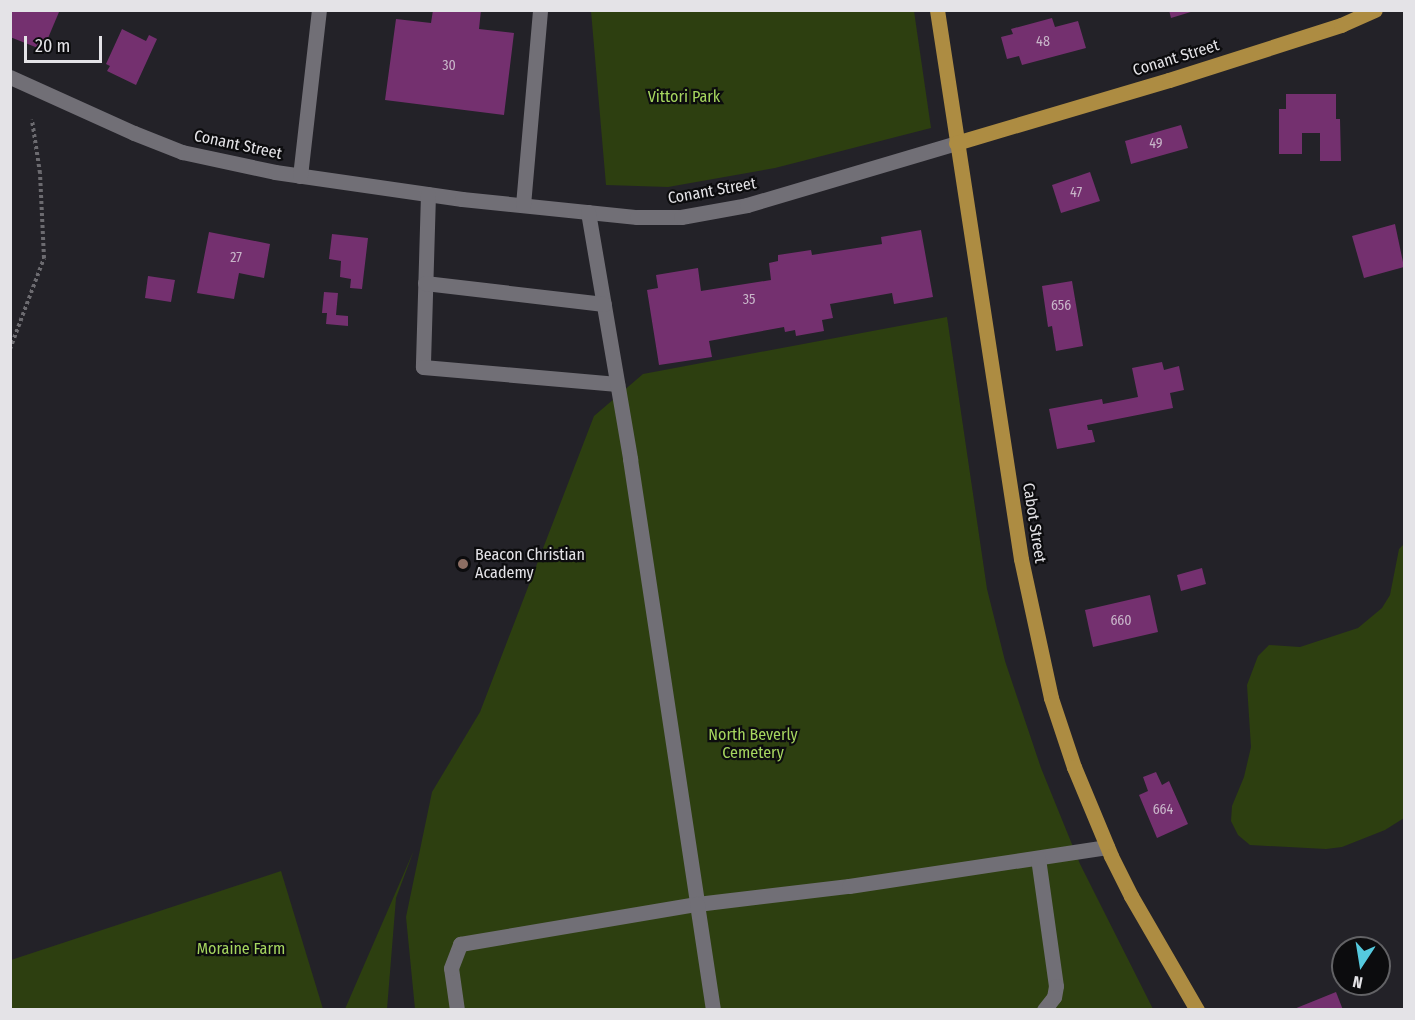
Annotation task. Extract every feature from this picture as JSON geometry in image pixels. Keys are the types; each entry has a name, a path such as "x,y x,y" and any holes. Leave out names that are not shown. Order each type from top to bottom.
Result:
{"main road":[{"name":"Cabot Street","path":"937,10 1016,528 1036,636 1051,698 1074,767 1107,847 1131,896 1197,1010"},
{"name":"Conant Street","path":"956,143 1190,73 1341,25 1375,10"}],"street":[{"path":"300,176 319,10"},
{"path":"523,205 540,10"},
{"name":"Conant Street","path":"10,77 182,152 300,176 428,194 638,218 681,217 747,205 956,143"},
{"path":"428,194 423,367 617,384"},
{"path":"588,212 617,384 713,1010"},
{"path":"425,283 604,304"},
{"path":"456,1010 451,968 460,944 697,904 849,886 1107,847"},
{"path":"1038,858 1056,986 1054,997 1044,1010"}],"path":[{"path":"10,349 44,258 40,173 32,120"}],"green space":[{"name":"Vittori Park","path":"591,11 914,11 931,128 775,168 668,187 606,185"},
{"name":"North Beverly Cemetery","path":"947,317 987,589 1005,661 1041,768 1080,864 1153,1009 415,1009 406,917 432,792 480,712 594,416 643,374"},
{"path":"1404,544 1404,818 1385,830 1342,847 1326,849 1250,845 1238,835 1231,821 1232,806 1244,777 1251,747 1247,685 1258,656 1269,645 1300,647 1358,628 1382,608 1390,595 1399,549"},
{"path":"414,850 396,898 387,1009 345,1009"},
{"name":"Moraine Farm","path":"281,871 323,1009 11,1009 11,960"}],"building":[{"path":"12,10 59,12 43,50 10,37"},
{"path":"433,10 481,10 479,29 514,33 504,115 385,100 396,19 431,23"},
{"path":"1169,10 1194,10 1194,11 1171,18"},
{"path":"1052,18 1055,27 1078,21 1086,48 1022,65 1019,56 1007,59 1001,37 1013,34 1011,29"},
{"path":"122,29 146,41 149,35 157,39 136,85 107,71 110,66 106,64"},
{"path":"1286,94 1336,94 1336,119 1340,119 1341,161 1320,161 1320,133 1302,133 1302,154 1279,154 1279,109 1286,109"},
{"path":"1181,125 1188,148 1131,164 1125,141"},
{"path":"1090,172 1100,201 1061,213 1052,185"},
{"path":"1395,224 1404,267 1364,278 1352,236"},
{"path":"921,230 933,297 894,304 892,293 830,304 833,318 822,320 824,331 796,336 795,330 785,332 784,327 709,341 712,357 659,365 647,290 658,288 656,275 698,268 701,291 771,280 769,263 778,261 778,255 811,250 812,255 882,244 881,237"},
{"path":"209,232 270,244 264,278 239,273 234,299 197,293"},
{"path":"332,234 368,238 362,289 350,288 351,279 340,277 341,261 329,259"},
{"path":"148,276 175,280 171,302 145,298"},
{"path":"1072,281 1083,346 1056,351 1052,326 1048,327 1042,286"},
{"path":"324,292 338,293 336,315 348,316 348,326 326,324 327,313 322,313"},
{"path":"1162,362 1164,370 1179,366 1184,390 1170,393 1173,408 1087,425 1088,430 1092,430 1095,442 1057,449 1049,409 1102,399 1103,404 1138,397 1132,368"},
{"path":"1202,568 1206,584 1181,591 1177,575"},
{"path":"1150,595 1158,632 1093,647 1085,610"},
{"path":"1156,772 1162,785 1169,781 1188,824 1157,838 1139,795 1148,791 1143,777"},
{"path":"1331,994 1331,996 1338,996 1343,1010 1294,1010"}],"place":[{"name":"Beacon Christian Academy","path":"463,564"}]}
